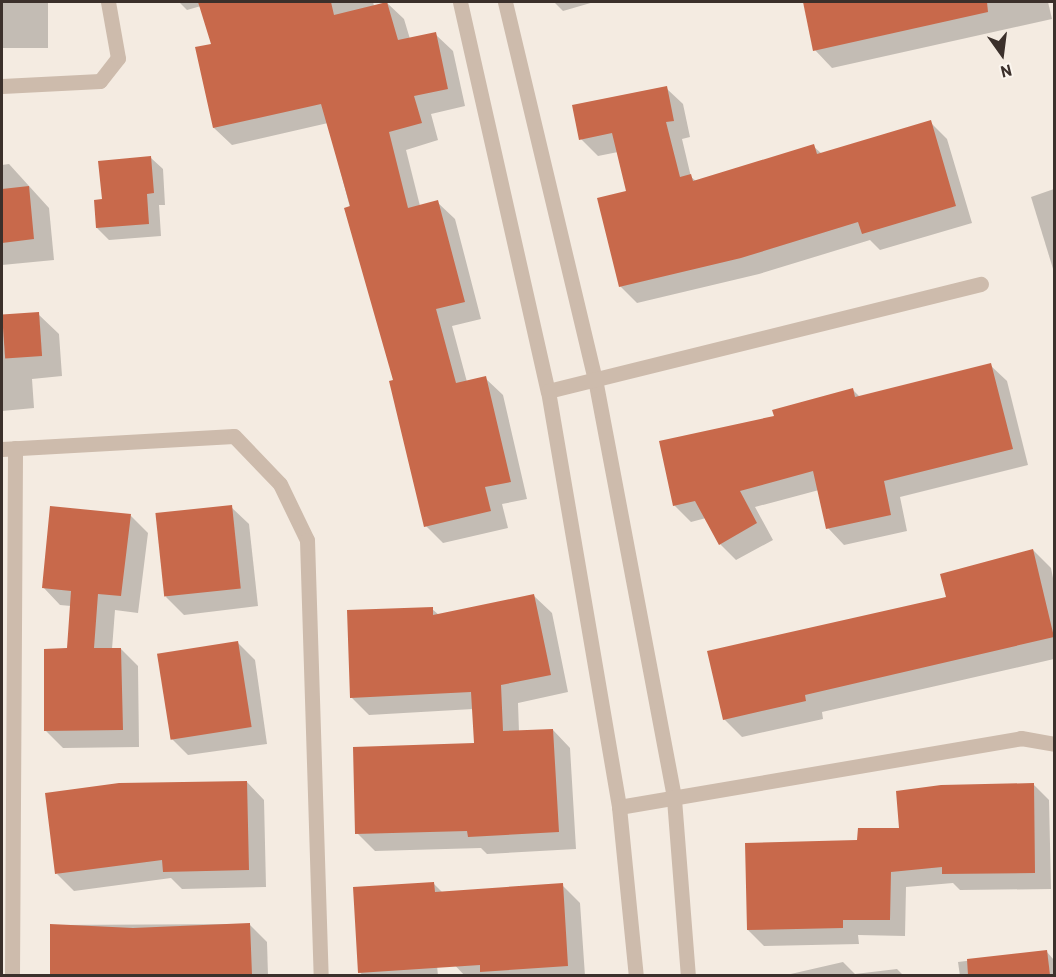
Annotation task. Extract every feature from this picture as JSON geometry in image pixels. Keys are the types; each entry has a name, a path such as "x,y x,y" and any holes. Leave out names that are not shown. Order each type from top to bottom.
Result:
{"street":[{"path":"2,86 100,81 117,58 108,2"},
{"path":"460,2 548,391 620,807 636,975"},
{"path":"505,2 596,379 674,799 688,975"},
{"path":"548,391 981,284"},
{"path":"12,975 8,448 234,436 280,484 307,540 321,975"},
{"path":"620,807 1021,738 1054,744"}],"building":[{"path":"198,2 331,2 334,15 387,2 398,40 436,32 448,89 414,96 422,123 389,132 408,208 438,200 465,302 436,309 456,383 486,376 511,482 485,487 491,511 424,527 389,381 393,380 344,208 350,206 321,104 213,128 195,47 211,44"},
{"path":"803,2 987,2 988,12 813,51"},
{"path":"667,86 674,121 666,122 680,177 691,174 693,181 814,144 817,154 931,120 956,206 862,234 858,222 741,258 619,287 597,198 626,191 612,133 579,140 572,105"},
{"path":"151,156 154,193 147,194 149,224 96,228 94,200 102,199 98,161"},
{"path":"29,186 34,239 2,243 2,189"},
{"path":"39,312 42,356 5,358 2,315"},
{"path":"991,363 1013,449 884,481 891,515 826,529 813,471 740,491 757,523 719,545 695,501 673,506 659,441 774,416 772,410 853,388 855,397"},
{"path":"232,505 241,589 164,597 155,513"},
{"path":"50,506 131,514 121,596 98,594 94,648 121,648 123,730 44,731 44,649 67,648 71,591 42,588"},
{"path":"1033,549 1054,637 805,695 806,701 723,720 707,651 946,597 940,574"},
{"path":"534,594 551,675 501,685 503,731 553,729 559,832 468,837 467,831 355,834 353,747 474,743 471,692 350,698 347,610 433,607 433,615"},
{"path":"238,641 252,727 171,740 157,654"},
{"path":"247,781 249,870 163,872 162,860 55,874 45,793 119,783"},
{"path":"1034,783 1035,873 942,874 942,867 891,872 890,920 843,920 843,928 747,930 745,843 857,840 858,828 899,828 896,791 941,785"},
{"path":"434,882 435,892 563,883 568,966 480,972 480,965 358,973 353,887"},
{"path":"250,923 252,975 50,975 50,924 133,928"},
{"path":"1047,950 1050,975 968,975 967,959"}]}
